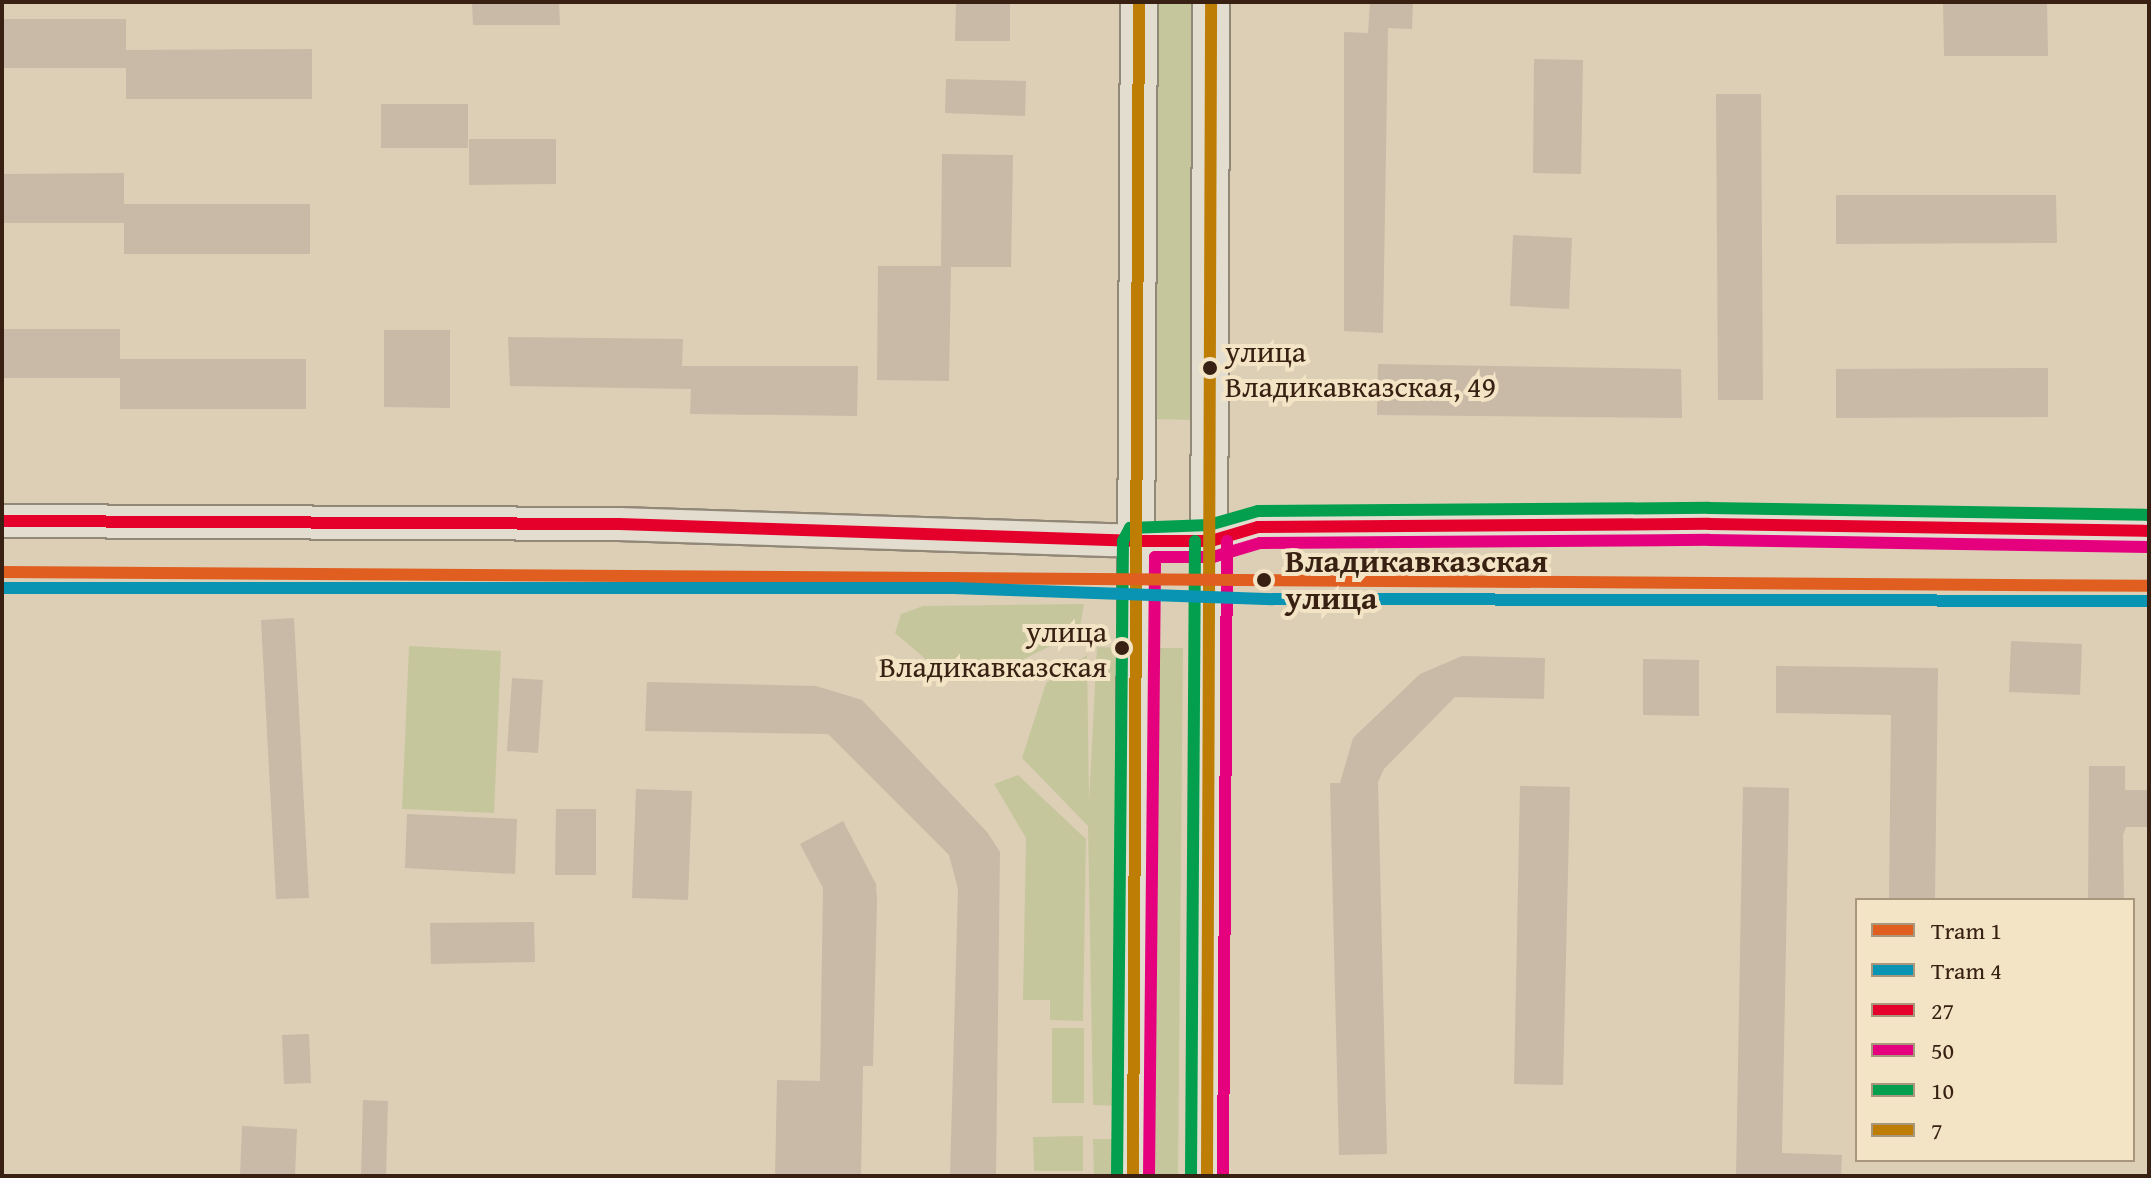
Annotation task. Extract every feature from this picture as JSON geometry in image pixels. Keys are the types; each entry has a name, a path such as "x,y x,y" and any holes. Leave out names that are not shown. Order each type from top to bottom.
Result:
{"main road":[{"path":"1133,1176 1139,541 1139,2"},
{"path":"1207,1176 1211,2"},
{"path":"1139,541 1211,541"}],"street":[{"path":"2,521 619,524 1139,541"},
{"path":"1211,541 1274,526 1709,524 2149,531"}],"green space":[{"path":"1156,2 1191,2 1192,420 1154,419"},
{"path":"1084,604 1079,632 1022,660 944,675 895,633 901,614 923,606"},
{"path":"409,646 501,651 494,813 402,809"},
{"path":"1097,647 1129,648 1125,1106 1093,1105 1088,826 1022,758 1046,683 1087,655 1089,802"},
{"path":"1159,648 1183,648 1178,1176 1153,1176"},
{"path":"1018,775 1086,839 1083,1021 1050,1020 1050,1000 1023,1000 1026,838 994,784"},
{"path":"1052,1028 1084,1028 1084,1103 1052,1103"},
{"path":"1083,1136 1083,1171 1034,1171 1033,1137"},
{"path":"1093,1139 1119,1139 1119,1176 1094,1176"}],"building":[{"path":"472,2 559,2 560,25 473,25"},
{"path":"956,2 1010,2 1010,41 955,41"},
{"path":"1370,2 1413,2 1412,29 1388,28 1383,333 1344,331 1344,32 1368,33"},
{"path":"1943,2 2047,2 2048,56 1944,56"},
{"path":"2,19 126,19 126,50 312,49 312,99 126,99 126,68 2,68"},
{"path":"1534,59 1583,60 1581,174 1533,173"},
{"path":"946,79 1026,81 1025,116 945,113"},
{"path":"1716,94 1761,94 1763,400 1718,400"},
{"path":"381,104 468,104 468,148 381,148"},
{"path":"469,139 556,139 556,184 469,185"},
{"path":"942,154 1013,155 1011,267 951,267 949,381 877,380 878,266 941,266"},
{"path":"124,173 124,204 310,204 310,254 124,254 124,223 2,223 2,174"},
{"path":"1836,195 2056,195 2057,243 1836,244"},
{"path":"1513,235 1572,238 1569,309 1510,306"},
{"path":"2,329 120,329 120,359 306,359 306,409 120,409 120,378 2,378"},
{"path":"384,330 450,330 450,408 384,407"},
{"path":"508,337 683,339 682,366 858,366 857,416 690,414 691,389 510,386"},
{"path":"1378,364 1681,369 1682,418 1377,415"},
{"path":"2048,368 2048,417 1836,418 1836,369"},
{"path":"294,618 309,898 276,899 261,620"},
{"path":"2011,641 2082,644 2080,695 2009,692"},
{"path":"1462,656 1545,658 1544,699 1455,697 1384,769 1378,782 1387,1154 1339,1155 1330,783 1340,783 1353,738 1420,674"},
{"path":"1643,659 1699,660 1699,716 1643,715"},
{"path":"1776,666 1938,668 1935,898 1889,898 1891,715 1776,713"},
{"path":"512,678 543,680 538,753 507,751"},
{"path":"647,682 816,686 862,700 987,832 1000,852 996,1176 950,1176 958,889 949,855 828,734 645,731"},
{"path":"2089,766 2125,766 2125,790 2149,790 2149,827 2126,827 2123,835 2124,898 2088,898"},
{"path":"1520,786 1570,787 1563,1085 1514,1084"},
{"path":"1743,787 1789,788 1782,1153 1842,1155 1841,1176 1736,1176"},
{"path":"636,789 692,791 688,900 632,898"},
{"path":"556,809 596,809 596,875 555,875"},
{"path":"407,814 517,819 515,874 405,868"},
{"path":"843,821 876,884 877,901 873,1066 863,1066 861,1176 775,1176 777,1080 820,1081 823,888 800,844"},
{"path":"534,922 535,962 431,964 430,923"},
{"path":"309,1034 311,1083 284,1084 282,1035"},
{"path":"363,1100 388,1101 386,1176 361,1176"},
{"path":"242,1126 297,1129 295,1176 240,1176"}],"tram line":[{"name":"1","path":"2,572 2149,586"},
{"name":"4","path":"2,588 953,588 1273,599 2149,601"}],"transit line":[{"name":"7","path":"1133,1176 1139,2"},
{"name":"7","path":"1207,1176 1211,2"},
{"name":"10","path":"1117,1176 1123,541 1130,528 1209,525 1258,511 1709,508 2149,515"},
{"name":"27","path":"2,521 619,524 1139,541 1211,541 1258,527 1709,524 2149,531"},
{"name":"50","path":"1149,1176 1155,557 1213,557 1260,543 1709,540 2149,547"},
{"name":"10","path":"1191,1176 1195,541"},
{"name":"50","path":"1223,1176 1227,541"}],"place":[{"name":"улица Владикавказская, 49","path":"1210,368"},
{"name":"Владикавказская улица","path":"1264,580"},
{"name":"улица Владикавказская","path":"1122,648"}]}
